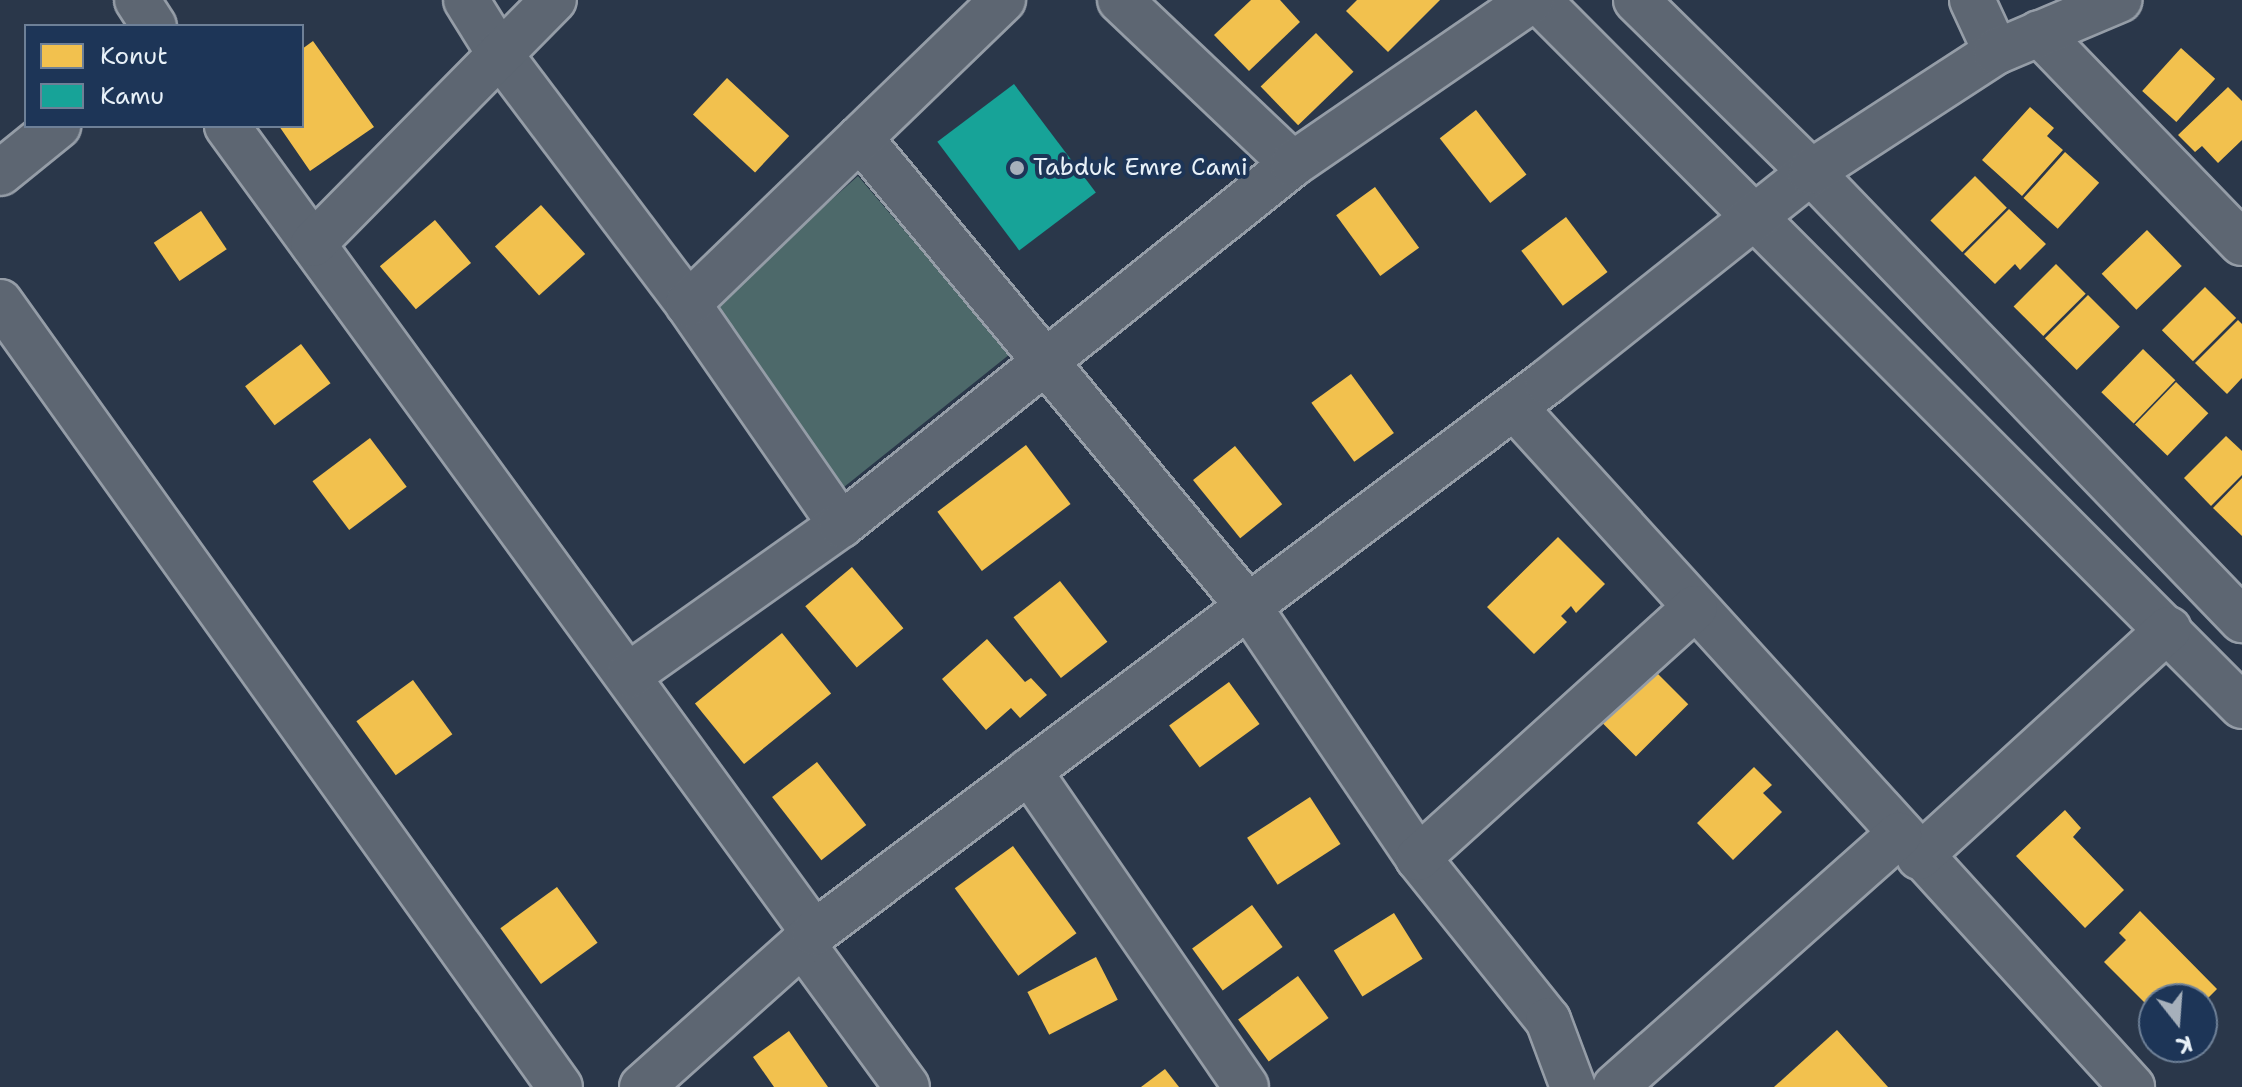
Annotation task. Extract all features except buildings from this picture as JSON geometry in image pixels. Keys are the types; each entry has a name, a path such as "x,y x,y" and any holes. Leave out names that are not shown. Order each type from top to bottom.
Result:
{"street":[{"path":"137,0 153,24"},
{"path":"466,0 499,53 688,304 841,525"},
{"path":"313,244 554,0"},
{"path":"688,304 1003,0"},
{"path":"1120,0 1293,164"},
{"path":"629,675 841,525 1293,164 1535,0 2169,629 2242,706"},
{"path":"1636,0 1811,172 2241,616"},
{"path":"1972,0 1996,52"},
{"path":"642,1087 808,938 1514,407 1756,219 1811,172 1996,52 2119,0"},
{"path":"2039,33 2242,243"},
{"path":"0,173 56,128"},
{"path":"228,128 629,675 907,1087"},
{"path":"860,138 1249,607 1418,858 1548,1020 1573,1087"},
{"path":"0,302 560,1087"},
{"path":"1514,407 2124,1084"},
{"path":"1418,858 1695,608"},
{"path":"1615,1087 2169,629"},
{"path":"1029,771 1246,1087"}],"green space":[{"path":"858,176 1010,354 839,491 713,306"}],"place":[{"name":"Tabduk Emre Cami","path":"1017,168"}]}
